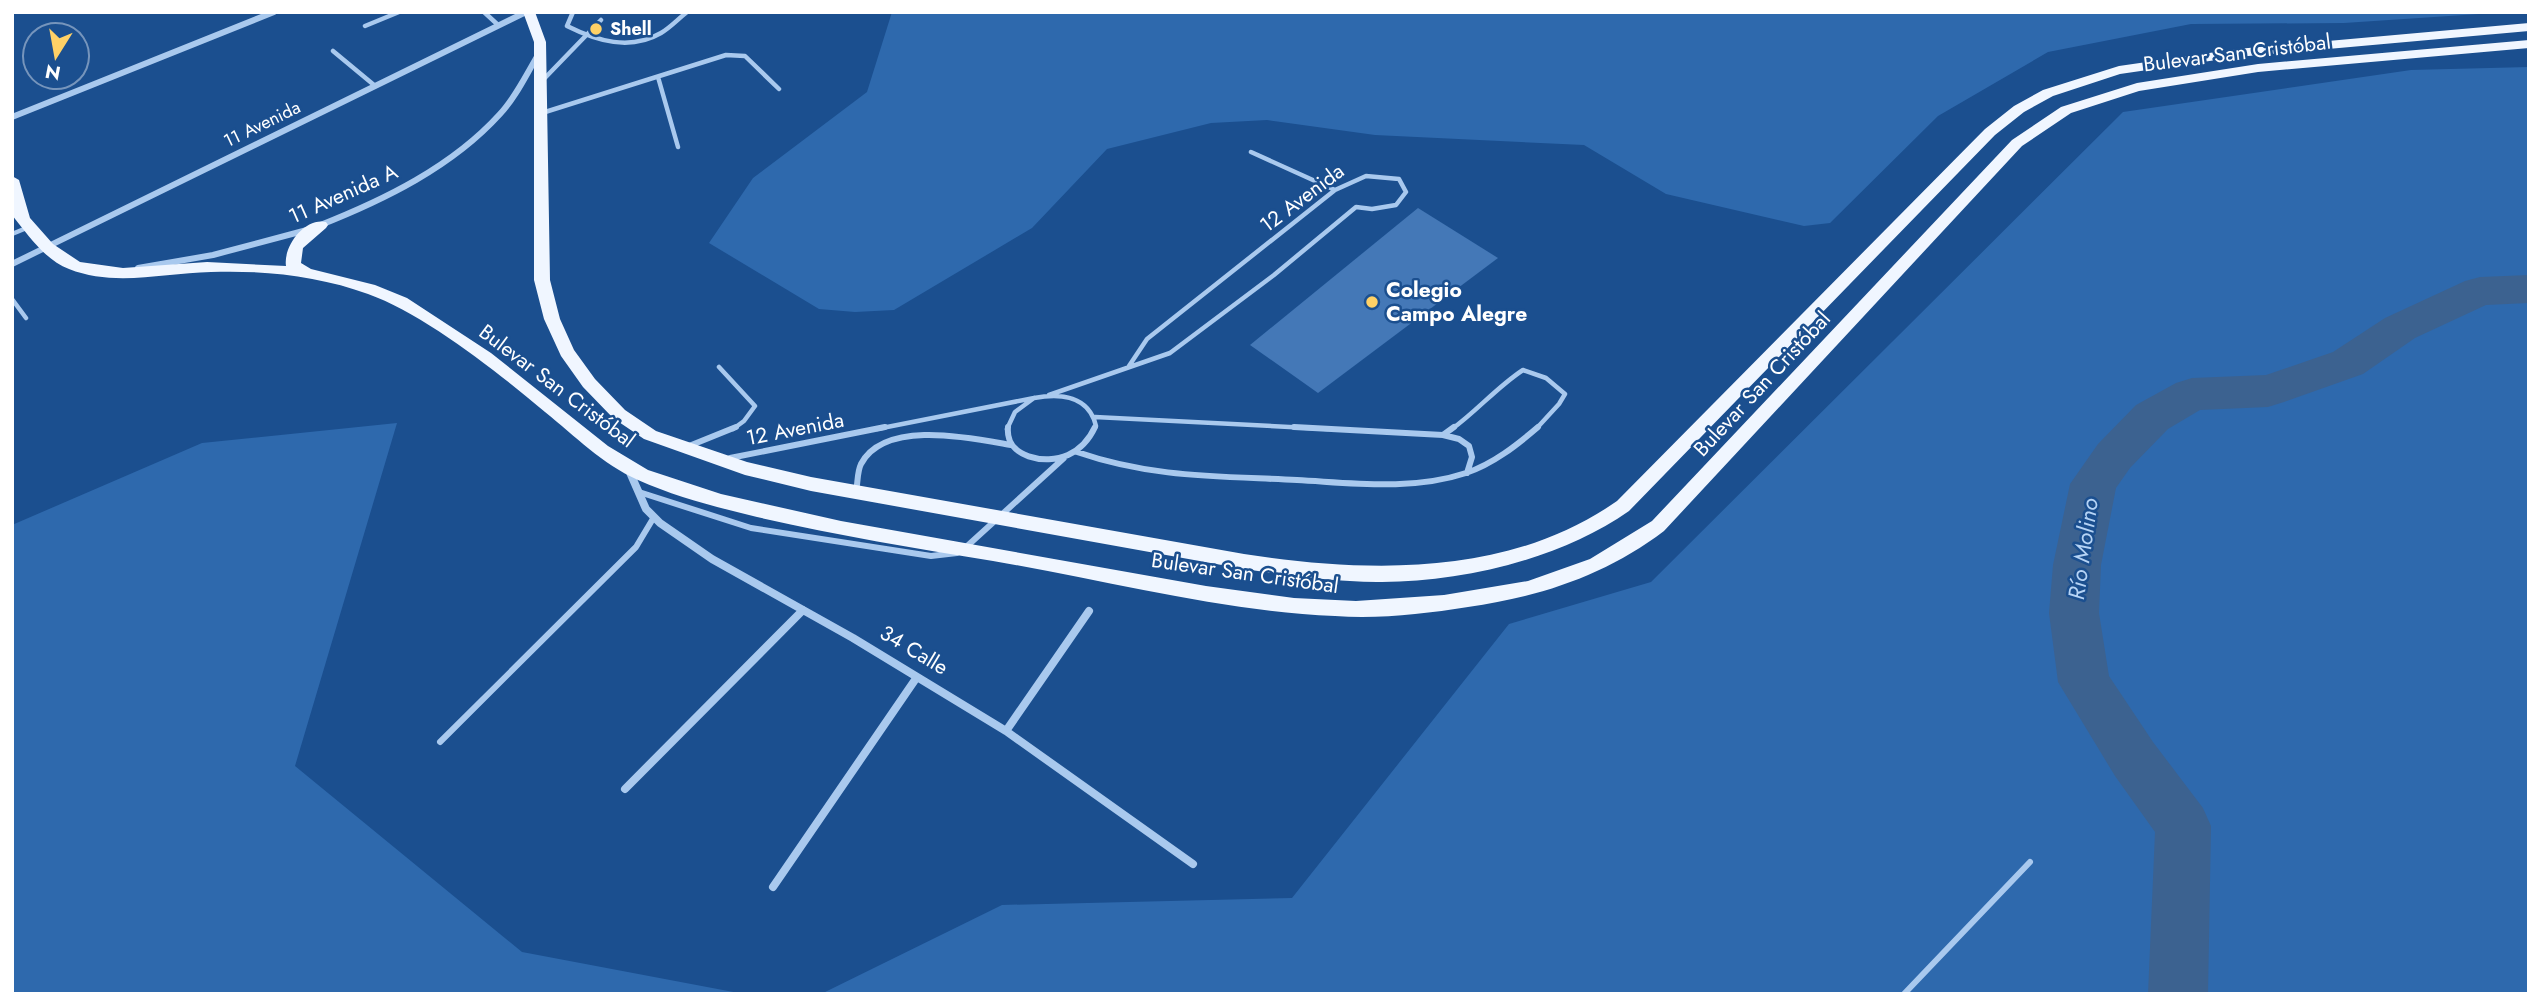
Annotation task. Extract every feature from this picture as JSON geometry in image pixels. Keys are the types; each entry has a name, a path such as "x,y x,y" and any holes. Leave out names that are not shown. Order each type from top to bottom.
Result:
{"main road":[{"name":"Bulevar San Cristóbal","path":"527,12 537,30 542,113 542,280 552,319 566,352 590,383 619,414 650,435 724,460 811,484 1220,556 1337,573 1377,575 1432,571 1530,551 1564,540 1598,524 1623,506 1990,132 2020,108 2083,80 2126,69 2241,53 2529,27"},
{"name":"Bulevar San Cristóbal","path":"46,246 59,258 79,268 109,272 215,267 318,276 391,297 478,351 596,446 628,467 678,488 718,500 849,531 1286,605 1341,609 1392,607 1499,595 1558,581 1600,564 1633,546 1658,526 2017,143 2066,110 2101,97 2177,80 2258,68 2529,44"},
{"path":"12,180 28,224"},
{"path":"12,205 46,246"},
{"path":"318,276 303,273 294,266 291,256 295,245 321,225"}],"street":[{"path":"12,117 274,12"},
{"name":"11 Avenida","path":"12,264 497,24 527,12"},
{"name":"11 Avenida A","path":"109,272 213,255 270,242 321,225 367,205 444,161 482,131 502,112 538,54"},
{"name":"34 Calle","path":"628,467 636,491 646,509 660,523 712,559 1006,731 1193,864"},
{"path":"625,789 803,610"},
{"path":"1006,731 1088,611"},
{"path":"773,887 917,677"}],"lane":[{"path":"365,26 399,12"},
{"path":"484,12 497,24"},
{"path":"573,12 567,26 584,35 620,43 647,39 667,30 687,12"},
{"path":"541,82 601,20"},
{"path":"333,51 374,85"},
{"path":"542,113 732,54 745,56 779,89"},
{"path":"658,78 678,147"},
{"path":"1251,152 1335,190"},
{"name":"12 Avenida","path":"1049,395 1170,353 1274,275 1356,207 1372,209 1396,205 1406,192 1399,179 1383,175 1358,175 1335,190 1147,339 1129,366"},
{"path":"12,233 28,224"},
{"path":"12,299 26,318"},
{"path":"686,446 723,434 752,415 755,406 719,367"},
{"path":"1077,452 1122,467 1220,476 1395,485 1467,473 1492,461 1528,436 1562,403 1565,394 1552,381 1538,373 1523,370 1506,381 1476,412 1443,435"},
{"path":"636,491 751,528 931,556 947,556 961,552 1066,457 1077,452 1093,436 1095,417 1090,409 1073,397 1036,397 1025,402 1009,418 1006,427 1011,445"},
{"name":"12 Avenida","path":"724,460 1036,397"},
{"path":"1095,417 1443,435 1461,438 1471,449 1472,460 1467,473"},
{"path":"856,491 860,465 873,449 899,439 933,434 1011,445 1028,457 1040,460 1066,457"},
{"path":"440,742 636,547 654,516"},
{"path":"1904,994 2030,862"}],"shaded area":[{"path":"892,12 2509,12 2344,23 2191,24 2048,52 1938,116 1830,223 1804,226 1666,194 1584,145 1375,135 1267,120 1211,123 1107,149 1032,228 894,310 855,312 819,309 709,243 753,178 867,92"},
{"path":"2529,67 2529,994 821,994 1002,905 1292,898 1509,624 1651,582 2123,112 2411,70"},
{"path":"397,423 295,766 522,952 744,994 12,994 12,525 202,443"}],"building":[{"name":"Colegio Campo Alegre","path":"1418,208 1498,258 1318,393 1250,345"}],"waterway":[{"name":"Río Molino","path":"2178,994 2183,826 2134,759 2084,682 2074,613 2077,565 2093,484 2114,456 2152,417 2192,394 2268,391 2348,363 2400,328 2480,291 2529,289"}],"place":[{"name":"Shell","path":"596,29"},
{"name":"Colegio Campo Alegre","path":"1372,302"}]}
